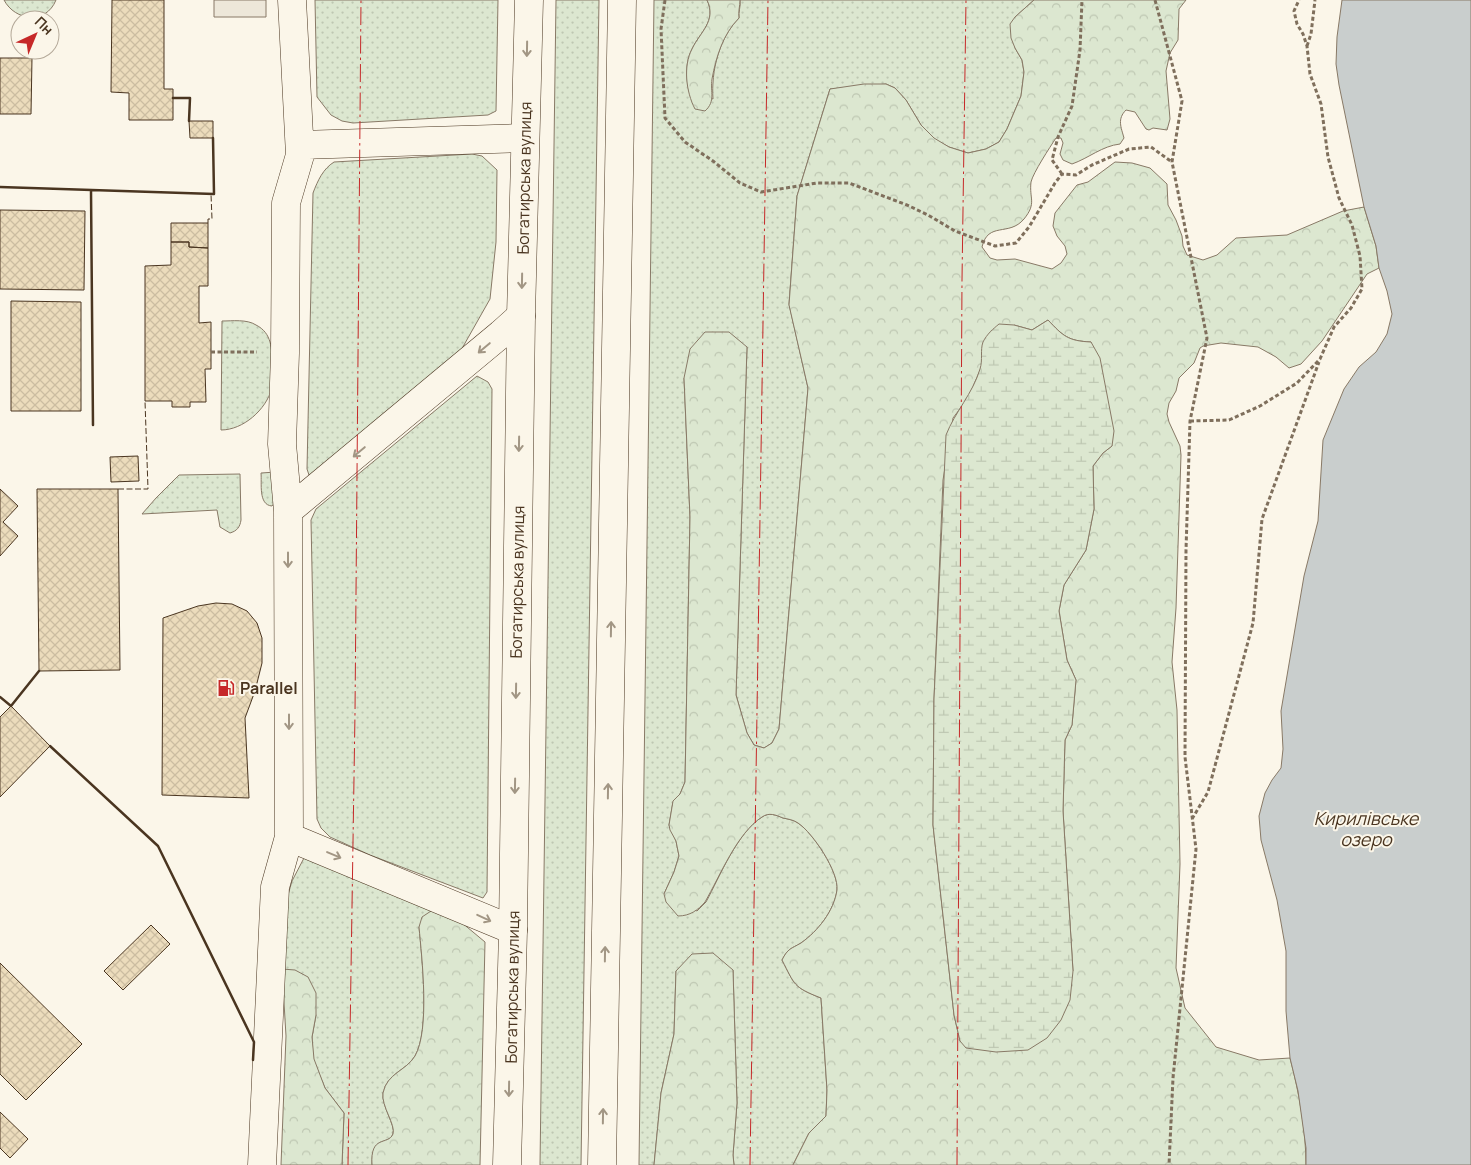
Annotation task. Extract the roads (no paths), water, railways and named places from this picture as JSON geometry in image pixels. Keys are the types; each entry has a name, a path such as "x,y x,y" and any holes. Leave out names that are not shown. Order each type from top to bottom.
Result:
{"main road":[{"path":"262,1165 275,887 289,837 288,511 282,444 286,204 300,155 292,0"},
{"name":"Богатирська вулиця","path":"507,1165 513,930 521,316 528,0"},
{"path":"602,1165 622,0"},
{"path":"300,145 525,138"},
{"path":"288,511 521,316"},
{"path":"289,837 513,930"}],"water":[{"name":"Кирилівське озеро","path":"1342,0 1471,0 1471,1165 1306,1165 1306,1148 1298,1091 1290,1058 1286,1011 1286,951 1277,900 1261,840 1259,816 1265,793 1281,768 1283,749 1281,711 1304,576 1318,521 1323,440 1344,389 1359,367 1376,352 1387,334 1392,314 1379,268 1376,246 1364,207 1339,85 1336,64 1337,37"}],"place":[{"name":"Parallel","path":"226,688"}]}
